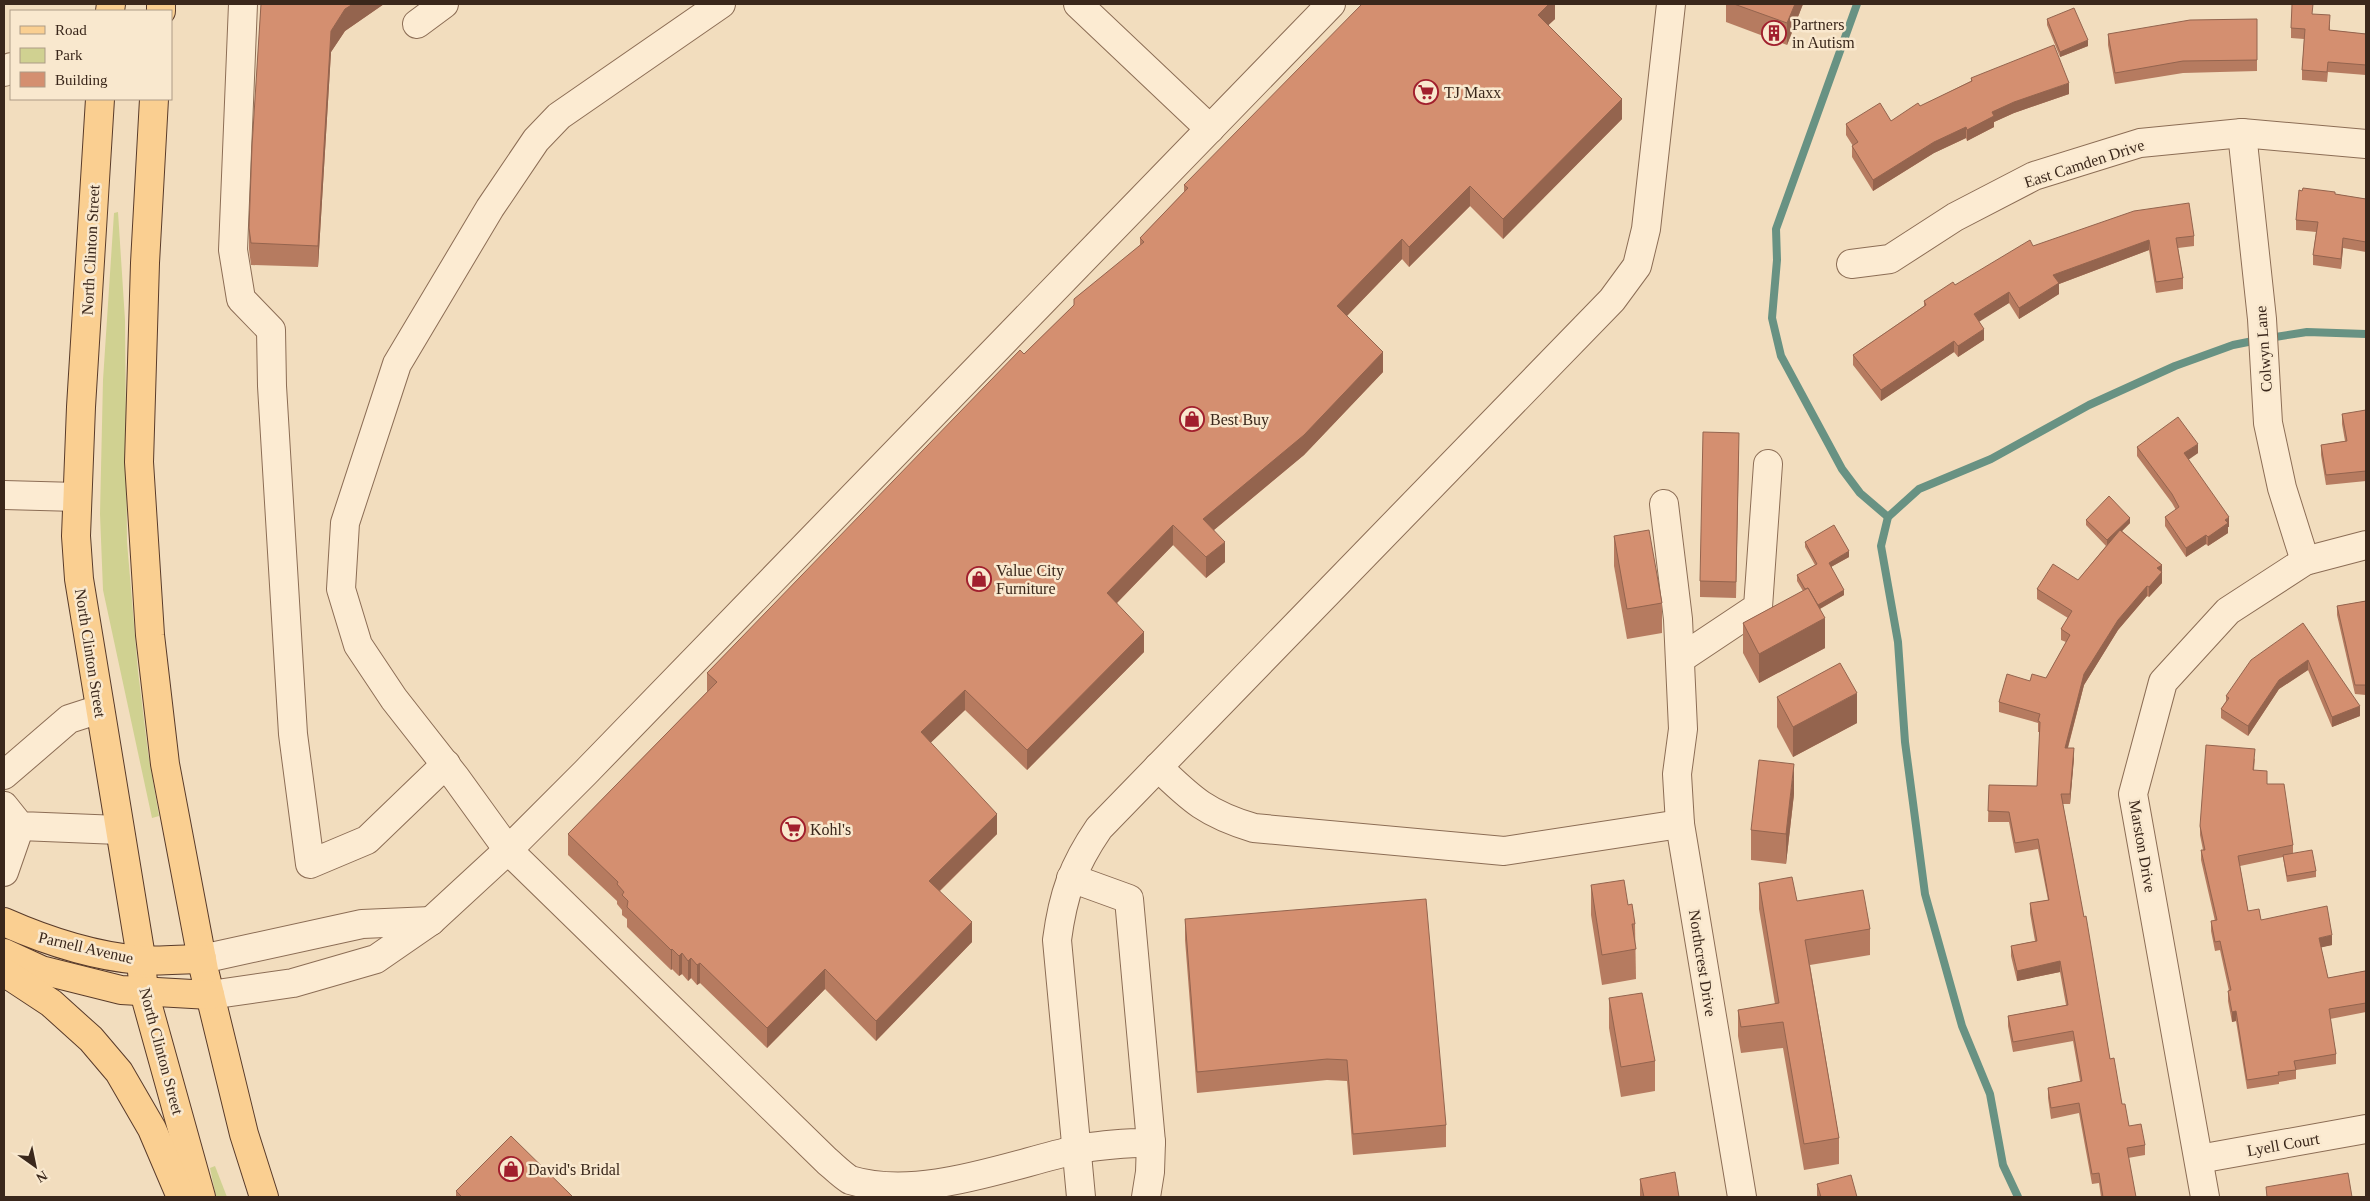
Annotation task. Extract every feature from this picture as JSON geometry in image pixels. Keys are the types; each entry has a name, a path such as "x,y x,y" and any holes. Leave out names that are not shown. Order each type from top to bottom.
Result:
{"main road":[{"name":"North Clinton Street","path":"100,100 77,497 76,536 79,579 141,960 144,992 201,1197"},
{"path":"154,100 148,187 140,384 139,462 142,535 150,635 165,764 202,959 244,1134 264,1197"},
{"name":"Parnell Avenue","path":"4,922 40,938 102,954 141,960 202,959"},
{"name":"Parnell Avenue","path":"4,953 41,970 85,982 144,992 210,995"},
{"path":"4,972 50,1003 91,1039 119,1072 152,1129 181,1197"}],"street":[{"path":"243,4 233,250 241,298 272,330 272,386 293,734 310,864 367,840 446,764"},
{"path":"417,24 444,4"},
{"path":"721,4 559,116 536,140 490,208 397,364 345,523 341,589 358,645 394,699 446,764 508,850 827,1161 850,1180 876,1192 905,1197 934,1195 1076,1150 1151,1142"},
{"path":"1078,4 1210,128"},
{"path":"210,995 294,983 376,959 431,921 508,850 1331,4"},
{"path":"1081,1197 1057,940 1061,907 1083,852 1099,828 1612,300 1637,266 1646,229 1671,4"},
{"name":"East Camden Drive","path":"1851,264 1890,260 1955,217 2034,176 2140,143 2242,134 2366,144"},
{"name":"Colwyn Lane","path":"2242,134 2262,319 2268,423 2280,479 2305,560"},
{"path":"1680,659 1758,607 1768,464"},
{"path":"4,495 77,497"},
{"name":"Northcrest Drive","path":"1664,504 1678,619 1683,729 1677,774 1680,824 1742,1197"},
{"name":"Marston Drive","path":"2205,1197 2133,794 2163,682 2228,611 2305,560 2366,545"},
{"path":"4,775 68,720 100,709"},
{"path":"1158,767 1201,806 1224,819 1254,828 1504,851 1680,824"},
{"path":"4,872 12,816 119,830"},
{"path":"1071,878 1129,899 1151,1142 1150,1172 1146,1197"},
{"path":"202,959 362,924 431,921"},
{"name":"Lyell Court","path":"2199,1159 2366,1129"}],"green space":[{"path":"118,212 125,320 127,542 138,671 148,752 159,816 152,818 103,590 100,514 103,380 114,213"},
{"path":"215,1166 227,1197 216,1197 210,1168"}],"building":[{"path":"261,4 353,4 345,9 331,31 318,246 251,243 249,228 252,146"},
{"path":"1362,4 1549,4 1538,15 1622,99 1503,219 1470,186 1409,247 1402,239 1337,306 1383,352 1304,435 1203,519 1225,542 1206,557 1173,525 1107,593 1144,632 1027,750 965,690 921,732 997,814 929,881 972,922 876,1021 825,969 767,1028 700,963 697,965 691,958 688,961 682,953 679,956 671,950 627,907 628,901 622,895 624,892 617,884 618,882 568,834 717,682 707,673 1020,350 1024,354 1074,305 1074,299 1144,242 1140,238 1188,188 1184,185"},
{"path":"1734,4 1795,4 1787,23"},
{"path":"2292,4 2313,4 2312,14 2330,15 2329,30 2366,34 2366,65 2328,62 2327,72 2302,70 2305,29 2291,28"},
{"path":"2074,8 2088,40 2060,52 2047,19"},
{"path":"2257,19 2257,60 2183,61 2115,73 2108,34 2190,20"},
{"path":"2054,45 2069,83 2014,102 1992,112 1994,116 1967,130 1966,127 1934,142 1873,180 1852,146 1858,142 1846,124 1880,103 1891,121 1918,103 1920,106 1972,81 1971,78"},
{"path":"2303,188 2335,192 2335,194 2366,199 2366,242 2343,238 2341,259 2313,255 2318,222 2296,220 2299,190 2302,191"},
{"path":"2189,203 2194,236 2176,238 2183,278 2156,282 2149,240 2053,275 2059,283 2019,308 2009,292 1974,314 1984,329 1958,346 1954,341 1881,390 1853,355 1926,305 1924,301 1953,282 1955,285 2030,240 2033,246 2134,211"},
{"path":"2366,410 2366,471 2326,475 2321,445 2347,441 2342,414"},
{"path":"2178,417 2198,444 2184,453 2229,517 2225,520 2228,523 2208,537 2206,535 2186,548 2165,517 2179,507 2172,494 2137,447"},
{"path":"1703,432 1739,433 1736,582 1700,581"},
{"path":"2109,496 2130,518 2107,540 2086,520"},
{"path":"1834,525 1849,551 1829,563 1844,590 1818,605 1808,588 1805,589 1797,575 1817,564 1805,542"},
{"path":"1649,530 1662,603 1627,609 1614,536"},
{"path":"2120,530 2162,565 2157,568 2162,572 2149,587 2147,586 2118,620 2084,674 2065,748 2074,748 2070,794 2061,794 2084,917 2086,916 2110,1059 2114,1058 2122,1104 2125,1104 2129,1126 2141,1124 2145,1145 2127,1148 2136,1197 2103,1197 2099,1173 2092,1174 2079,1103 2051,1108 2048,1088 2082,1081 2073,1031 2013,1042 2008,1016 2068,1005 2060,961 2017,971 2011,946 2037,941 2030,903 2049,900 2038,839 2015,843 2009,812 1988,811 1989,785 2037,786 2040,722 2038,721 2040,714 1999,702 2007,674 2030,681 2032,674 2046,678 2070,635 2061,629 2072,611 2037,589 2053,564 2078,580"},
{"path":"1808,588 1825,618 1759,654 1743,623"},
{"path":"2366,601 2366,685 2355,685 2337,606"},
{"path":"2303,623 2360,706 2332,717 2308,660 2279,680 2248,726 2221,709 2229,698 2226,696 2251,660"},
{"path":"1840,663 1857,693 1793,727 1777,697"},
{"path":"2206,745 2255,749 2253,770 2267,771 2267,784 2284,784 2293,845 2238,856 2248,911 2259,909 2261,920 2327,906 2332,935 2319,938 2328,978 2366,970 2366,1003 2329,1009 2336,1054 2294,1061 2296,1070 2278,1072 2279,1075 2247,1080 2236,1011 2232,1012 2228,991 2231,990 2220,941 2215,942 2211,921 2217,920 2201,850 2205,850 2200,826"},
{"path":"1759,760 1794,764 1786,834 1751,830"},
{"path":"2312,850 2316,871 2287,876 2283,855"},
{"path":"1792,877 1797,901 1863,890 1870,929 1805,940 1839,1138 1804,1144 1783,1022 1741,1027 1738,1010 1779,1003 1759,883"},
{"path":"1624,880 1628,905 1632,904 1635,924 1632,924 1636,949 1602,955 1591,885"},
{"path":"1426,899 1446,1125 1353,1134 1347,1060 1327,1059 1197,1072 1185,919"},
{"path":"1642,993 1655,1061 1621,1067 1609,998"},
{"name":"David's Bridal","path":"511,1136 573,1197 462,1197 456,1191"},
{"path":"1675,1172 1679,1197 1644,1197 1640,1179"},
{"path":"2348,1173 2352,1197 2267,1197 2266,1187"},
{"path":"1851,1175 1857,1197 1821,1197 1817,1184"}],"waterway":[{"path":"1857,4 1776,229 1777,260 1772,318 1781,356 1842,469 1860,493 1888,517"},
{"path":"2269,338 2307,332 2366,334"},
{"path":"2018,1197 2003,1165 1990,1094 1962,1026 1925,894 1905,742 1898,642 1881,546 1888,517 1919,489 1991,459 2089,405 2175,366 2233,345 2258,340"}],"place":[{"name":"Partners in Autism","path":"1774,33"},
{"name":"TJ Maxx","path":"1426,92"},
{"name":"Best Buy","path":"1192,419"},
{"name":"Value City Furniture","path":"979,579"},
{"name":"Kohl's","path":"793,829"},
{"name":"David's Bridal","path":"511,1169"}]}
